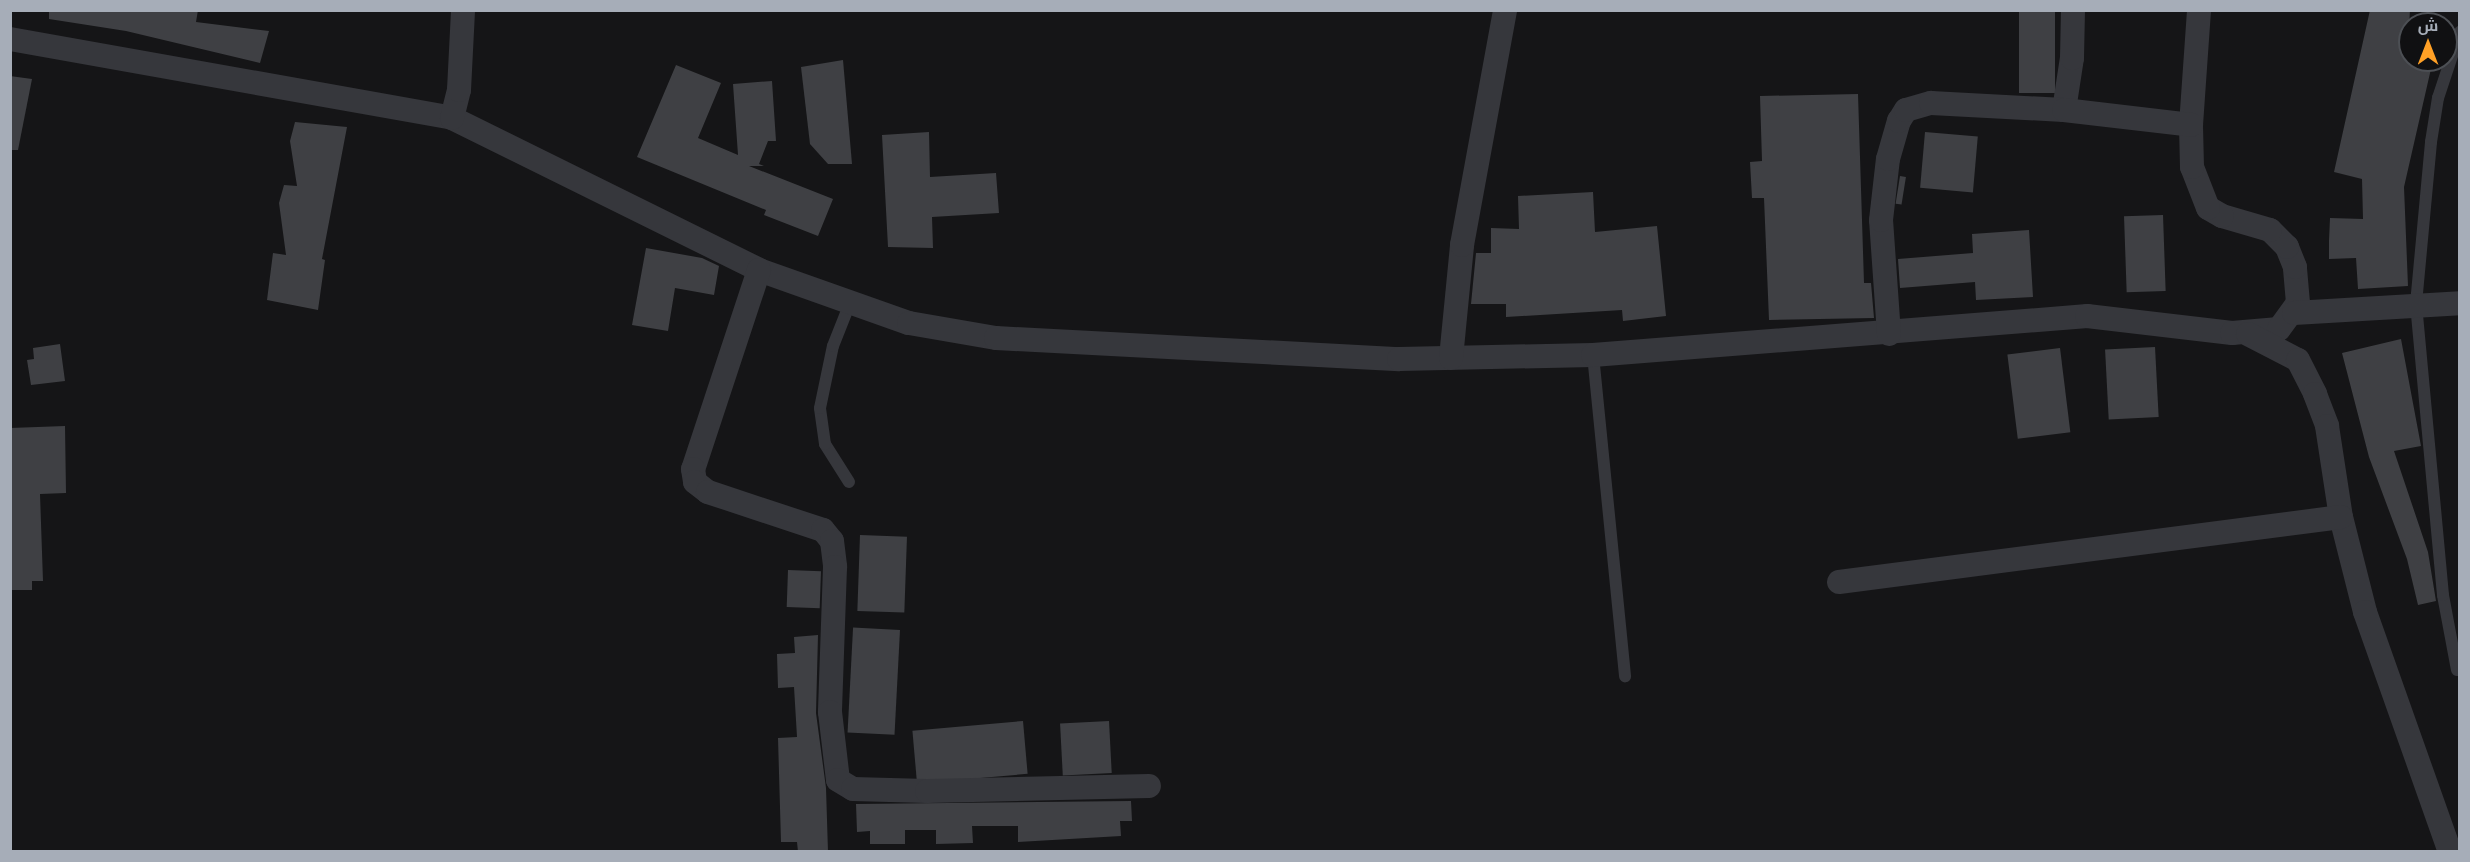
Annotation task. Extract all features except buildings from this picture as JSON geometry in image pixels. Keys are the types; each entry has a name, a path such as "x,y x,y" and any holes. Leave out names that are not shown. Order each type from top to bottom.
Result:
{"street":[{"path":"452,118 459,90 463,10"},
{"path":"1451,358 1462,245 1505,10"},
{"path":"2064,110 2072,58 2073,10"},
{"path":"10,39 452,118 759,270 909,323 996,338 1329,358 1451,358 1593,355 1889,334 2087,316 2248,334 2279,329 2294,313 2299,290 2295,267 2281,237 2270,230 2215,213 2203,201 2192,167 2191,125 2199,10"},
{"path":"1889,334 1881,220 1888,159 1899,121 1906,110 1931,103 2064,110 2191,125"},
{"path":"759,270 693,470 695,482 700,489 822,530 832,541 835,567 830,712 838,780 853,789 927,791 1149,786"},
{"path":"2294,313 2460,303"},
{"path":"2248,334 2291,354 2308,377 2327,426 2341,517 2368,623 2450,852"},
{"path":"1839,582 2341,517"}],"lane":[{"path":"2457,670 2444,595 2416,304 2431,142 2438,98 2460,32"},
{"path":"849,482 825,444 819,408 833,346 850,303"},
{"path":"1593,355 1624,676"}]}
